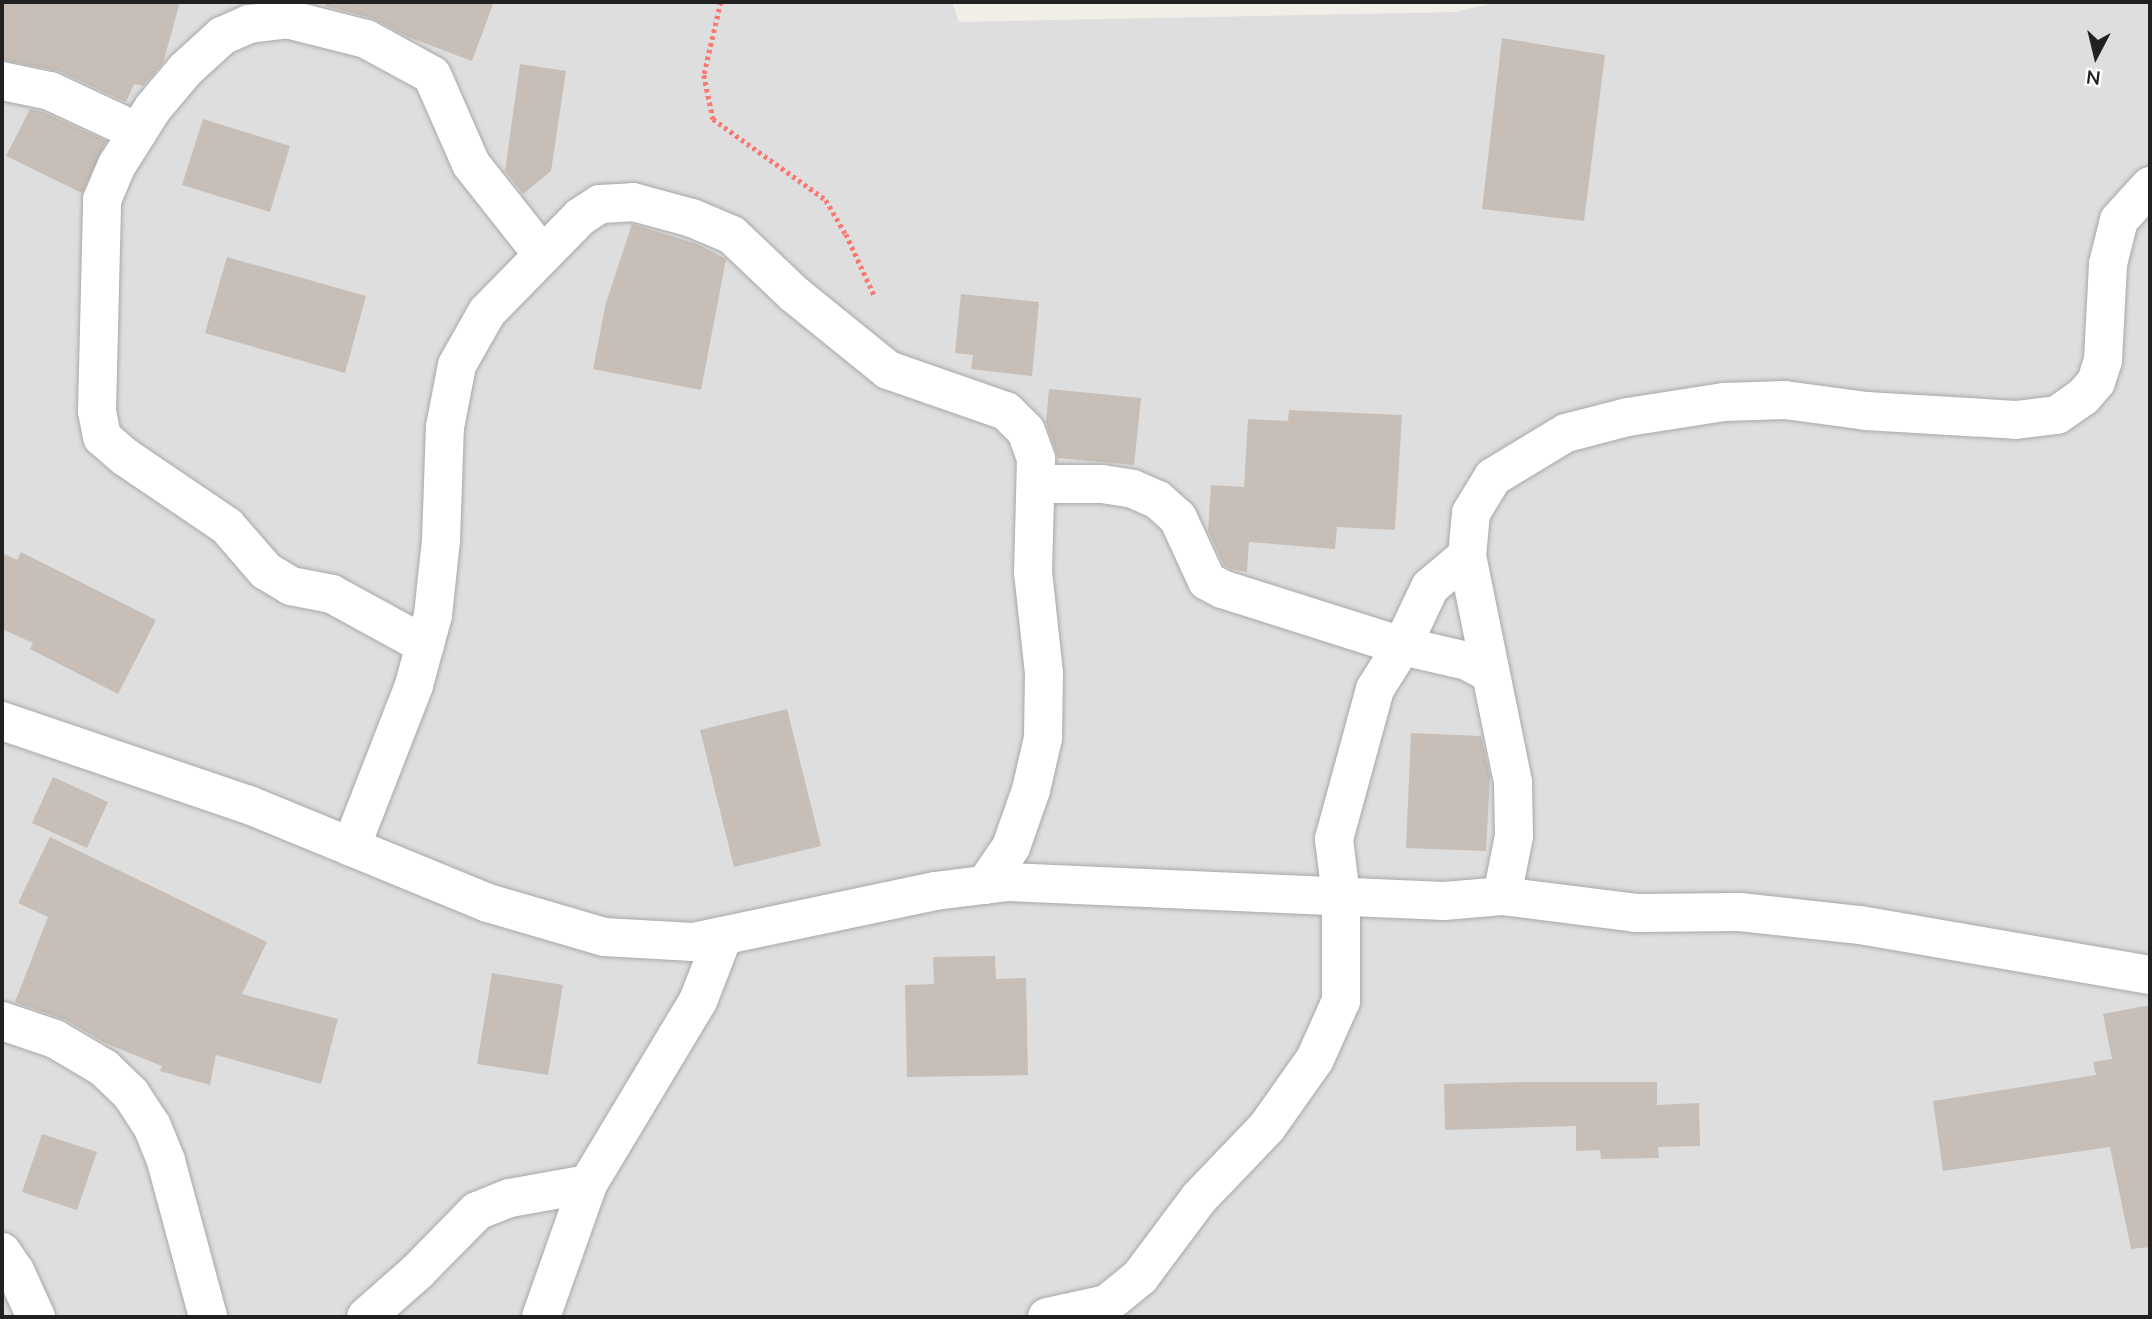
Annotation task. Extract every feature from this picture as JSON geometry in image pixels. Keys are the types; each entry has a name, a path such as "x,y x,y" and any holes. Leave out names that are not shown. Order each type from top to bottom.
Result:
{"street":[{"path":"425,645 332,594 291,586 266,571 227,526 125,457 102,437 97,411 102,200 117,165 153,108 186,69 222,36 249,24 287,19 366,39 432,75 471,164 542,254"},
{"path":"2,81 50,91 138,132"},
{"path":"1502,896 1514,836 1513,782 1467,556 1472,513 1493,477 1566,433 1628,417 1724,402 1785,400 1866,411 2017,420 2056,415 2084,397 2096,382 2104,360 2108,264 2119,220 2150,186"},
{"path":"351,847 414,685 433,615 441,540 445,427 457,365 487,312 580,217 600,204 633,202 692,218 732,235 794,294 888,370 1006,411 1026,431 1036,459 1034,572 1044,673 1043,738 1031,790 1011,847 985,886"},
{"path":"1037,484 1102,484 1133,489 1158,500 1178,518 1207,581 1222,589 1402,646 1467,661 1490,673"},
{"path":"1047,1317 1107,1304 1140,1277 1199,1198 1267,1127 1314,1059 1341,1001 1341,895 1334,839 1375,689 1402,646 1430,587 1467,556"},
{"path":"2,721 249,805 488,903 604,937 693,943 935,891 1008,882 1444,901 1502,896 1636,913 1740,912 1860,925 2150,975"},
{"path":"541,1317 587,1184 698,1001 723,937"},
{"path":"2,1021 55,1039 104,1068 131,1094 152,1126 166,1161 208,1317"},
{"path":"366,1317 418,1272 477,1211 510,1198 587,1184"},
{"path":"2,1252 15,1271 36,1317"}],"path":[{"path":"721,2 704,75 713,119 826,200 846,234 880,305"}],"shaded area":[{"path":"2,2 952,2 959,22 1455,12 1498,2 2150,2 2150,1317 2,1317"}],"building":[{"path":"2,2 180,2 163,63 143,86 134,84 126,102 59,71 2,60"},
{"path":"326,2 494,2 472,61 408,37 372,18 325,6"},
{"path":"1502,38 1605,55 1584,221 1482,209"},
{"path":"520,64 566,71 551,171 523,194 505,171"},
{"path":"30,109 43,112 106,141 82,193 6,156"},
{"path":"203,119 290,146 270,212 182,185"},
{"path":"632,224 697,244 726,259 701,390 593,369 606,303"},
{"path":"227,257 366,296 345,373 205,333"},
{"path":"961,294 1039,302 1032,376 971,369 973,355 955,353"},
{"path":"1049,389 1141,398 1134,465 1058,458 1046,422"},
{"path":"1289,410 1402,415 1395,530 1337,527 1335,549 1249,542 1247,572 1231,569 1224,565 1208,531 1211,485 1244,487 1248,419 1288,421"},
{"path":"21,552 156,620 118,694 30,649 33,643 2,629 2,553 17,560"},
{"path":"787,709 821,846 734,867 700,730"},
{"path":"1411,733 1481,736 1490,776 1486,851 1406,848"},
{"path":"53,777 108,802 87,848 32,823"},
{"path":"50,837 267,942 242,994 338,1019 321,1084 216,1055 210,1085 160,1071 162,1066 105,1043 66,1020 15,1002 48,917 18,903"},
{"path":"995,956 996,979 1026,978 1028,1075 907,1077 905,985 934,984 933,957"},
{"path":"492,973 563,985 548,1075 477,1064"},
{"path":"2150,1005 2150,1247 2131,1249 2110,1147 1943,1171 1933,1101 2096,1075 2093,1062 2112,1059 2103,1014"},
{"path":"1657,1082 1657,1105 1699,1103 1700,1146 1658,1147 1659,1158 1601,1159 1600,1150 1576,1151 1576,1126 1445,1130 1444,1084"},
{"path":"42,1134 97,1152 77,1210 22,1192"}]}
